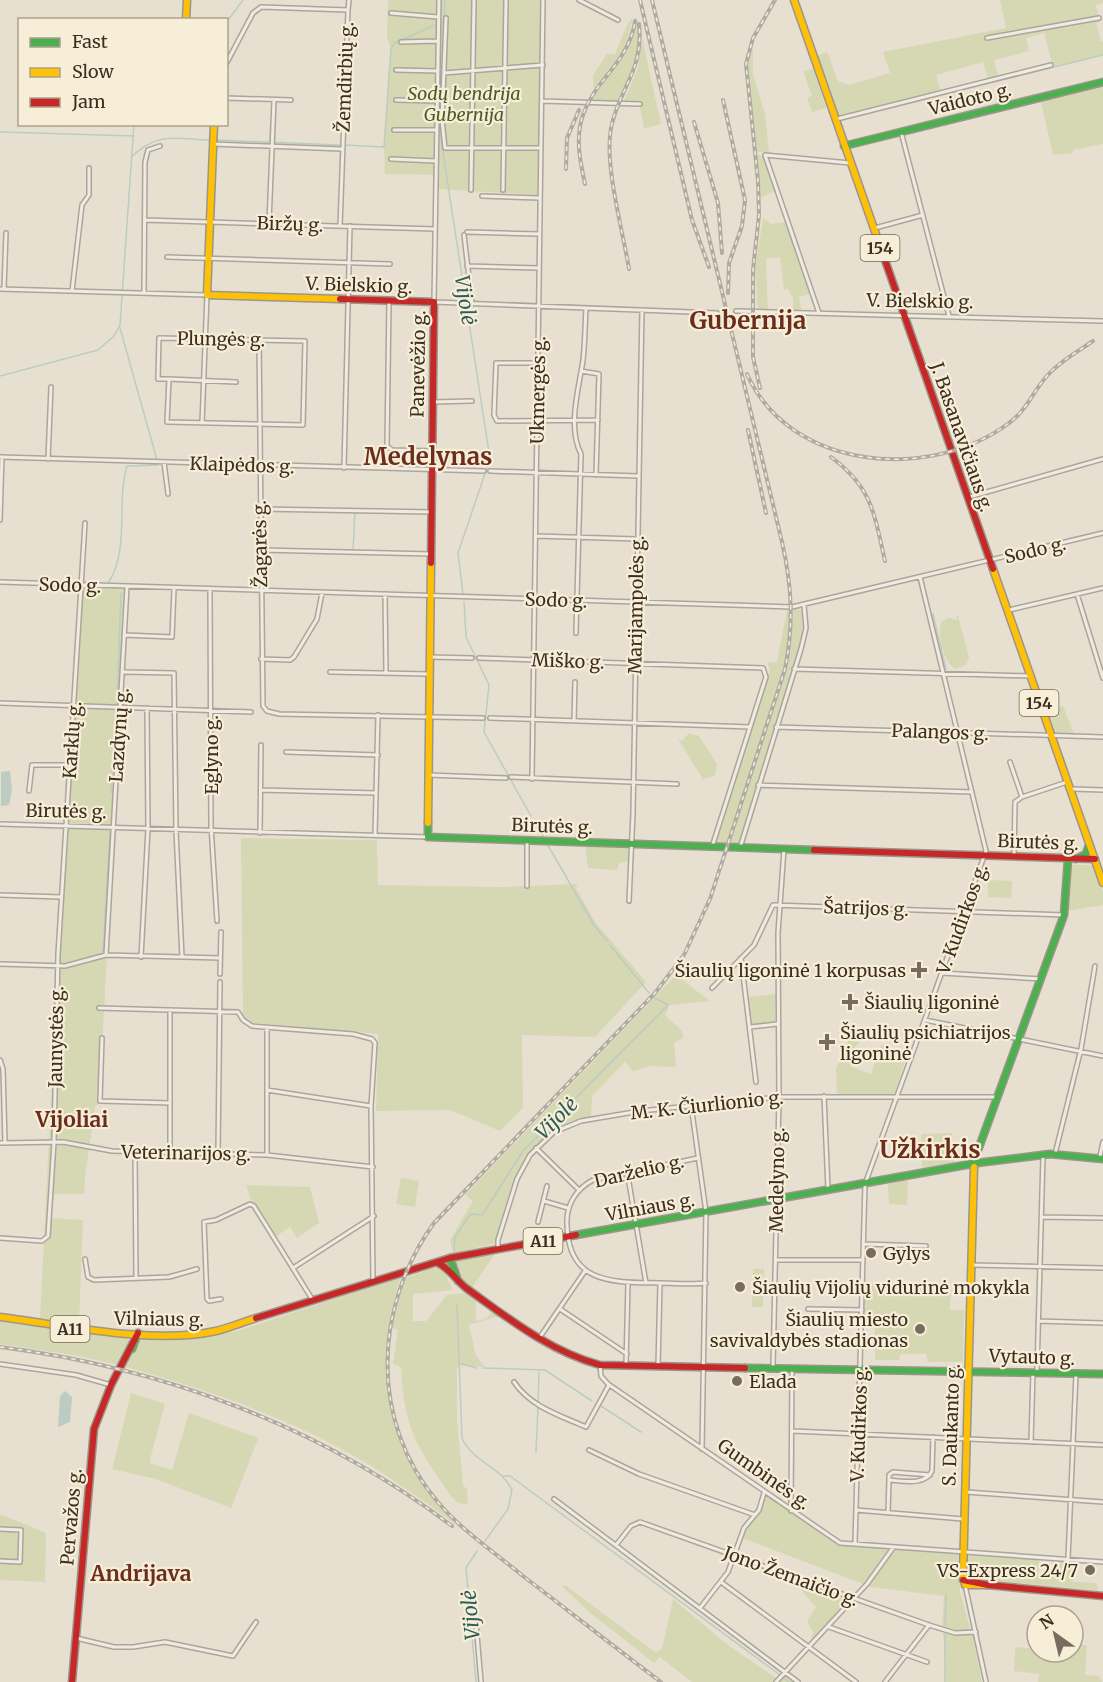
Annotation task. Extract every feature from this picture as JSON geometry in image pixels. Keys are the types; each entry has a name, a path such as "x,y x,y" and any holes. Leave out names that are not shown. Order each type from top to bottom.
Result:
{"main road":[{"path":"186,18 187,0"},
{"name":"J. Basanavičiaus g.","path":"794,0 1103,883"},
{"name":"Vaidoto g.","path":"844,146 1103,82"},
{"path":"207,295 214,126"},
{"name":"V. Bielskio g.","path":"207,295 434,302"},
{"name":"Panevėžio g.","path":"428,837 434,302"},
{"name":"Birutės g.","path":"428,837 1103,860"},
{"path":"1076,859 1086,854 1090,844"},
{"name":"S. Daukanto g.","path":"964,1582 963,1519 974,1164 1064,915 1068,859"},
{"name":"Vilniaus g.","path":"0,1319 138,1335 215,1331 313,1303 450,1258 974,1164 1043,1154 1101,1158"},
{"path":"450,1258 459,1283"},
{"path":"429,1264 443,1264 459,1283 540,1337 571,1356 600,1365"},
{"name":"Pervažos g.","path":"72,1682 93,1435 111,1385 138,1335"},
{"name":"Vytauto g.","path":"600,1365 1103,1374"},
{"path":"964,1582 1103,1596"}],"street":[{"path":"348,10 349,0"},
{"name":"Panevėžio g.","path":"434,302 439,0"},
{"path":"471,190 474,0"},
{"path":"503,190 507,0"},
{"name":"Ukmergės g.","path":"532,779 543,0"},
{"path":"579,0 618,20"},
{"name":"Žemdirbių g.","path":"228,60 253,13 261,7 348,10 340,226"},
{"path":"391,13 419,13 438,21"},
{"path":"446,18 445,148 541,148"},
{"path":"987,38 1099,18"},
{"path":"401,42 438,41"},
{"path":"444,74 543,65"},
{"path":"835,119 1051,65"},
{"path":"396,70 438,71"},
{"path":"228,98 291,100"},
{"path":"269,223 274,100"},
{"path":"396,100 437,101"},
{"path":"542,100 640,104"},
{"path":"394,130 437,130"},
{"path":"901,131 949,316"},
{"path":"213,144 272,143 342,149"},
{"path":"144,293 148,150 160,146"},
{"path":"819,313 765,155 850,163"},
{"path":"391,159 436,160"},
{"path":"72,291 82,205 89,195 89,168"},
{"path":"482,196 539,198"},
{"path":"873,229 923,215"},
{"name":"Biržų g.","path":"145,220 209,219 435,229"},
{"path":"344,468 350,226"},
{"path":"2,289 6,233"},
{"path":"469,303 465,235 539,234"},
{"path":"167,257 390,264"},
{"path":"467,266 539,268"},
{"name":"V. Bielskio g.","path":"2,289 207,295"},
{"path":"202,423 207,295"},
{"path":"389,301 387,446 392,450 433,451"},
{"name":"V. Bielskio g.","path":"434,302 717,313"},
{"path":"576,633 581,474 581,454 576,443 577,383 581,371 586,308"},
{"name":"Marijampolės g.","path":"629,901 642,310"},
{"name":"V. Bielskio g.","path":"736,311 1103,321"},
{"name":"Plungės g.","path":"159,338 206,339 306,341 303,425 167,422 169,379 158,379 159,338"},
{"name":"Žagarės g.","path":"259,340 261,702 267,711 378,715"},
{"path":"538,363 496,363 494,406 497,421 598,420"},
{"path":"581,371 599,374 596,475"},
{"path":"169,379 236,382"},
{"path":"48,459 51,387"},
{"path":"433,402 472,401"},
{"path":"0,520 1,457"},
{"name":"Klaipėdos g.","path":"1,457 484,471"},
{"path":"967,498 1103,459"},
{"path":"164,462 168,494"},
{"path":"489,471 638,476"},
{"path":"260,509 432,512"},
{"name":"Karklų g.","path":"58,966 85,523"},
{"name":"Sodo g.","path":"0,582 766,607 804,605 1103,533"},
{"path":"536,536 637,539"},
{"path":"261,550 431,554"},
{"name":"V. Kudirkos g.","path":"855,1544 865,1184 985,856 972,792 920,577"},
{"name":"Lazdynų g.","path":"106,955 127,587"},
{"path":"1006,611 1103,588"},
{"path":"125,635 172,637 174,589"},
{"name":"Eglyno g.","path":"210,590 211,830 217,921"},
{"path":"261,660 290,660 294,657 317,620 322,593"},
{"path":"386,594 386,672"},
{"path":"1077,594 1103,676"},
{"path":"740,848 806,628 804,605"},
{"path":"430,657 472,658"},
{"name":"Miško g.","path":"479,658 759,667 765,670 766,677 750,727"},
{"path":"794,669 1030,676"},
{"path":"123,672 174,674 176,831 182,957"},
{"path":"330,672 429,674"},
{"path":"574,682 574,721"},
{"path":"0,703 251,712"},
{"path":"141,957 148,829 147,708"},
{"path":"375,835 378,715 483,718"},
{"path":"490,718 750,727 712,847"},
{"name":"Palangos g.","path":"776,727 1103,737"},
{"path":"261,745 261,833"},
{"path":"286,752 378,754"},
{"path":"1010,762 1022,797"},
{"path":"29,791 32,765 70,765"},
{"path":"429,775 506,778"},
{"path":"511,777 677,784"},
{"path":"758,785 972,792"},
{"path":"1014,857 1015,802 1022,797 1069,786 1103,790"},
{"path":"261,790 376,793"},
{"name":"Birutės g.","path":"0,824 428,837"},
{"path":"527,886 528,840"},
{"name":"Medelyno g.","path":"773,1367 779,1097 778,933 784,849"},
{"path":"0,895 61,897"},
{"path":"712,988 757,941 771,906 781,905"},
{"name":"Šatrijos g.","path":"781,905 1064,915"},
{"path":"220,974 221,932"},
{"path":"0,964 58,966 106,955 220,958"},
{"path":"741,958 756,1082"},
{"name":"Jaunystės g.","path":"0,1238 42,1241 48,1238 54,1142 58,966"},
{"path":"1055,1154 1080,1052 1095,966"},
{"path":"942,973 1041,979"},
{"path":"218,1153 220,982"},
{"path":"99,1008 238,1012 247,1024 267,1028 353,1034 371,1038 375,1042 372,1106 373,1283"},
{"path":"170,1010 170,1152"},
{"path":"925,1020 1103,1056"},
{"path":"750,1027 777,1024"},
{"path":"267,1028 267,1155"},
{"path":"102,1038 100,1101 170,1103"},
{"path":"0,1060 3,1069 5,1142"},
{"path":"267,1090 372,1106"},
{"path":"824,1096 828,1191"},
{"name":"M. K. Čiurlionio g.","path":"498,1249 498,1240 517,1179 536,1148 562,1127 581,1120 691,1105 779,1097 997,1097"},
{"path":"691,1105 706,1212 702,1449"},
{"name":"Veterinarijos g.","path":"0,1143 54,1142 135,1152 267,1155 373,1167"},
{"path":"1101,1158 1103,1142"},
{"path":"536,1148 579,1190"},
{"path":"135,1152 136,1277"},
{"path":"1031,1442 1041,1267 1043,1154"},
{"name":"Darželio g.","path":"585,1270 574,1258 567,1237 568,1208 579,1190 597,1178 698,1158"},
{"path":"627,1171 646,1283"},
{"path":"538,1222 547,1185"},
{"path":"543,1201 568,1208"},
{"path":"221,1299 209,1301 207,1299 204,1222 216,1220 250,1204 254,1206 313,1303"},
{"path":"293,1268 374,1216"},
{"path":"1042,1217 1103,1218"},
{"path":"864,1244 926,1246"},
{"path":"85,1259 86,1274 90,1279 169,1277 197,1269"},
{"path":"776,1260 863,1260"},
{"path":"972,1265 1103,1269"},
{"path":"540,1337 585,1270 603,1280 628,1283 705,1283"},
{"path":"626,1367 628,1283"},
{"path":"658,1367 660,1283"},
{"path":"560,1309 627,1354"},
{"path":"808,1309 862,1310"},
{"path":"1038,1321 1103,1323"},
{"path":"0,1364 76,1375 111,1385"},
{"path":"513,1382 521,1393 538,1406 586,1427 609,1385 601,1376 600,1365"},
{"path":"791,1511 792,1367"},
{"path":"1068,1559 1076,1374"},
{"name":"Gumbinės g.","path":"609,1385 836,1541 1103,1562"},
{"path":"793,1431 1103,1445"},
{"path":"889,1480 921,1481 930,1474 933,1437"},
{"path":"589,1450 639,1473 755,1515"},
{"path":"888,1513 889,1475 893,1472 930,1474"},
{"path":"964,1492 1103,1502"},
{"path":"700,1608 728,1572 744,1528 755,1515 764,1493"},
{"path":"554,1499 798,1682"},
{"path":"856,1510 963,1519"},
{"name":"Jono Žemaičio g.","path":"616,1545 631,1526 640,1522 955,1633 976,1632"},
{"path":"0,1529 21,1530 20,1562 0,1562"},
{"path":"776,1682 855,1599 879,1570 894,1547"},
{"path":"721,1582 856,1682"},
{"name":"S. Daukanto g.","path":"964,1582 986,1682"},
{"path":"76,1638 114,1647 133,1647 165,1642 233,1656 255,1622"},
{"path":"476,1623 481,1682"},
{"path":"885,1682 928,1624"},
{"path":"829,1627 927,1662"}],"green space":[{"name":"Sodų bendrija Gubernija","path":"388,0 543,0 539,195 436,189 436,175 385,174 384,147 391,48 387,38"},
{"path":"1000,0 1103,0 1103,3 1096,5 1100,22 1096,23 1101,41 1103,41 1103,55 1053,67 1044,33 1026,38 1029,51 994,60 998,76 988,79 983,62 936,75 940,90 836,116 816,56 827,52 838,81 849,85 890,73 883,52 1006,28"},
{"path":"633,17 626,47 594,89 593,75 607,54 615,54 627,25"},
{"path":"636,17 640,37 639,48 624,92 619,101 595,101 595,95 627,52"},
{"path":"641,33 661,124 644,129 639,101 624,101 638,68"},
{"path":"753,50 753,74 765,114 769,152 757,152 747,73 750,51"},
{"path":"813,69 826,108 812,112 807,98 812,96 804,74 805,71"},
{"path":"1103,87 1103,144 1073,150 1073,153 1053,155 1041,102"},
{"path":"757,155 765,157 775,191 760,198"},
{"path":"763,218 771,224 788,222 812,293 799,297 802,313 793,313 793,298 788,289 784,290 780,257 766,259 768,312 758,312 755,270"},
{"path":"82,585 127,587 99,1104 95,1106 84,1194 54,1194 52,1218 83,1220 79,1324 40,1319 57,977"},
{"path":"791,609 789,646 783,670 727,846 717,845 715,842 770,669 767,663 777,662 787,610"},
{"path":"794,609 803,610 804,628 800,648 740,844 729,846 786,668"},
{"path":"956,616 958,616 969,658 966,665 956,669 948,661 942,648 940,626 942,621 949,618 957,620"},
{"path":"1063,706 1074,734 1055,735 1046,712"},
{"path":"689,733 699,736 717,764 715,776 705,778 704,781 678,739 682,741"},
{"path":"241,838 377,840 378,885 501,887 578,884 576,888 595,922 646,982 595,1037 522,1035 523,1108 500,1131 450,1110 376,1111 378,1034 247,1022 243,1018"},
{"path":"585,845 628,847 628,861 619,863 617,870 588,868"},
{"path":"1070,865 1094,865 1103,891 1103,905 1067,911"},
{"path":"988,880 1012,881 1011,898 988,897"},
{"path":"676,975 710,1001 670,1005 665,1015 682,1031 683,1038 674,1043 676,1067 651,1066 633,1071 625,1062 592,1096 591,1119 569,1125 551,1135 537,1148 517,1183 498,1243 453,1253 450,1240 473,1201 465,1195"},
{"path":"776,994 775,1022 758,1026 751,1023 748,997"},
{"path":"849,1039 859,1042 852,1052 851,1067 871,1074 881,1045 908,1053 894,1095 837,1094 836,1069"},
{"path":"952,1133 954,1163 922,1168 921,1134"},
{"path":"401,1178 419,1181 415,1207 396,1204"},
{"path":"908,1180 907,1205 889,1204 888,1184"},
{"path":"246,1185 310,1187 319,1223 297,1238 290,1227 275,1237 251,1199"},
{"path":"496,1252 471,1289 459,1280 454,1265 457,1261"},
{"path":"437,1267 443,1269 453,1290 413,1294 413,1321 426,1321 447,1295 458,1294 470,1294 476,1298 476,1321 485,1319 494,1311 500,1315 498,1318 469,1325 476,1356 485,1367 459,1365 457,1369 457,1419 463,1485 467,1489 468,1502 466,1504 458,1503 451,1496 421,1450 405,1406 401,1367 393,1364 398,1330 391,1327 405,1278"},
{"path":"753,1269 764,1269 763,1307 752,1307"},
{"path":"401,1277 391,1314 386,1350 387,1385 394,1418 406,1450 423,1480 444,1509 471,1536 418,1497 335,1445 246,1406 184,1384 122,1366 141,1339 197,1338 237,1331"},
{"name":"Šiaulių miesto savivaldybės stadionas","path":"864,1285 951,1287 950,1310 964,1310 963,1362 928,1362 926,1354 901,1354 899,1360 875,1360 875,1323 863,1322"},
{"path":"0,1322 126,1336 130,1343 119,1365 79,1356 0,1344"},
{"path":"131,1393 165,1404 149,1463 172,1470 189,1413 258,1439 231,1508 156,1479 112,1469"},
{"path":"764,1493 836,1541 958,1551 960,1592 971,1631 963,1633 942,1626 944,1596 871,1587 740,1537"},
{"path":"0,1514 46,1533 45,1582 0,1580"},
{"path":"966,1554 1039,1558 1038,1576 1058,1577 1060,1560 1074,1562 1073,1582 1097,1583 1098,1590 971,1579 965,1573"},
{"path":"803,1583 821,1595 832,1593 851,1600 810,1643 813,1632 807,1621 816,1607 799,1588"},
{"path":"565,1585 655,1652 662,1649 673,1599 729,1646 779,1680 785,1674 795,1682 692,1682 660,1657 654,1663 588,1611 562,1586"},
{"path":"943,1630 958,1635 973,1634 982,1682 946,1682"},
{"path":"1085,1645 1087,1645 1085,1675 1099,1676 1102,1682 1038,1682 1039,1674 1014,1671 1015,1647 1025,1648 1025,1664 1085,1664"}],"shaded area":[{"path":"10,771 12,790 9,805 1,806 1,772"},
{"path":"65,1391 72,1397 70,1422 58,1427 60,1396"}],"waterway":[{"path":"228,20 243,0"},
{"name":"Vijolė","path":"445,0 440,133 490,459 458,553 463,594"},
{"path":"345,145 384,147 391,48 395,43 442,22"},
{"path":"1006,79 1103,55"},
{"path":"0,376 98,350 114,336 120,325 134,126"},
{"path":"0,132 134,136"},
{"path":"131,157 150,143 168,138 210,140"},
{"path":"216,140 339,145"},
{"path":"120,328 157,460"},
{"path":"109,582 119,554 122,495 127,466 158,465"},
{"path":"353,551 355,511"},
{"path":"117,704 121,593"},
{"name":"Vijolė","path":"464,602 466,637 489,685 484,732 531,816"},
{"path":"933,614 946,669"},
{"path":"111,793 116,711"},
{"name":"Vijolė","path":"536,824 544,838"},
{"path":"103,952 110,832"},
{"name":"Vijolė","path":"546,842 594,925 607,941"},
{"name":"Vijolė","path":"610,945 649,993"},
{"name":"Vijolė","path":"454,1249 455,1237 469,1216 471,1214 482,1215 523,1151 668,1005 655,998"},
{"name":"Vijolė","path":"457,1305 462,1438 473,1453 501,1476 512,1490 508,1509 485,1541"},
{"path":"461,1364 477,1368"},
{"path":"483,1368 545,1370 592,1401"},
{"path":"538,1403 539,1372"},
{"path":"601,1406 641,1432"},
{"path":"536,1452 538,1408"},
{"path":"503,1476 510,1476 780,1675"},
{"name":"Vijolė","path":"476,1682 466,1568 477,1551"},
{"path":"945,1625 946,1595"},
{"path":"945,1635 945,1682"},
{"path":"784,1678 789,1682"}],"railway":[{"path":"640,0 692,220 709,267"},
{"path":"652,0 782,542 790,590 791,621 785,669 710,899 684,955 655,993 434,1223 414,1255 400,1290 391,1326 388,1363 390,1399 399,1435 415,1469 437,1501 478,1541 661,1682"},
{"path":"760,388 753,357 753,270 759,215 758,181 746,64 753,38 775,0"},
{"path":"585,184 579,141 583,115 595,91 626,48 632,36 635,21"},
{"path":"629,269 612,179 610,143 611,128 619,101 638,54 639,24"},
{"path":"723,100 745,200 742,226 729,263 728,293"},
{"path":"566,169 567,138 579,110"},
{"path":"694,122 718,203 722,253"},
{"path":"747,374 767,406 795,431 828,448 865,457 903,459 941,454 977,442 1009,423 1020,413 1051,372 1093,341"},
{"path":"748,430 766,513"},
{"path":"831,457 845,468 864,491 874,516 885,561"},
{"path":"0,1347 121,1370 180,1386 238,1407 294,1431 348,1459 401,1490 452,1526"}],"traffic: fast":[{"path":"844,146 1103,82"},
{"path":"428,823 428,837 814,850"},
{"path":"1076,859 1086,854 1089,845"},
{"path":"974,1161 1064,915 1068,859"},
{"path":"977,1163 1050,1154 1103,1159"},
{"path":"576,1235 971,1164"},
{"path":"450,1258 458,1281"},
{"path":"132,1349 138,1333"},
{"path":"745,1368 1103,1374"}],"traffic: slow":[{"path":"186,18 187,0"},
{"path":"794,0 878,240"},
{"path":"214,126 207,295 340,299"},
{"path":"428,823 431,563"},
{"path":"993,569 1103,883"},
{"path":"974,1167 963,1574 965,1585 988,1585"},
{"path":"0,1317 108,1332 165,1336 216,1331 256,1318"}],"traffic: jam":[{"path":"878,240 993,569"},
{"path":"340,299 434,302 431,563"},
{"path":"814,850 1095,859"},
{"path":"256,1318 450,1258 576,1235"},
{"path":"438,1263 466,1288 513,1322 581,1359 600,1365 745,1368"},
{"path":"72,1682 94,1429 111,1385 138,1333"},
{"path":"963,1580 988,1585 1103,1596"}],"place":[{"name":"Šiaulių ligoninė 1 korpusas","path":"919,970"},
{"name":"Šiaulių ligoninė","path":"850,1002"},
{"name":"Šiaulių psichiatrijos ligoninė","path":"827,1042"},
{"name":"Gylys","path":"871,1253"},
{"name":"Šiaulių Vijolių vidurinė mokykla","path":"740,1287"},
{"name":"Šiaulių miesto savivaldybės stadionas","path":"920,1329"},
{"name":"Elada","path":"737,1381"},
{"name":"VS-Express 24/7","path":"1090,1570"}],"district":[{"name":"Gubernija","path":"748,320"},
{"name":"Medelynas","path":"428,456"},
{"name":"Vijoliai","path":"72,1119"},
{"name":"Užkirkis","path":"930,1149"},
{"name":"Andrijava","path":"141,1573"}]}
